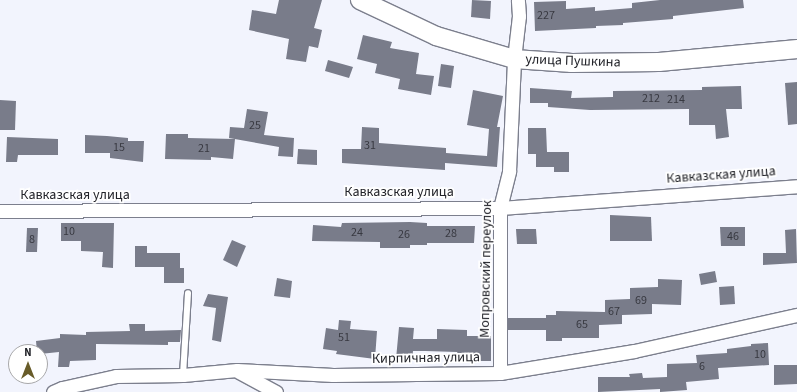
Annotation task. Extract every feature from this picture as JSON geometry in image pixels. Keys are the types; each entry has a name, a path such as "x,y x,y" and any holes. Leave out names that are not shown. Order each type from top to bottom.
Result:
{"main road":[{"name":"улица Пушкина","path":"360,0 436,36 514,59 572,63 659,62 797,50"}],"street":[{"name":"Мопровский переулок","path":"500,372 500,208 509,171 514,59 519,16 518,0"},
{"name":"Кавказская улица","path":"0,211 500,208 797,186"},
{"name":"Кирпичная улица","path":"54,392 62,388 116,376 183,375 237,370 333,375 500,372 634,351 797,315"},
{"path":"237,370 276,392"}],"lane":[{"path":"183,375 188,293"}],"building":[{"path":"279,0 322,0 314,28 322,30 318,48 309,46 306,62 286,59 289,39 249,30 252,10 276,14"},
{"path":"472,0 491,1 490,19 471,17"},
{"path":"660,0 743,0 744,8 673,16 673,19 623,23 623,25 596,26 596,28 535,31 534,2 566,1 566,9 595,7 595,11 632,8 632,3"},
{"path":"363,35 392,42 390,48 419,53 416,74 434,76 431,95 398,89 400,79 375,73 377,64 357,59"},
{"path":"328,60 353,67 349,78 325,71"},
{"path":"441,64 454,66 451,88 438,86"},
{"path":"797,82 797,124 788,125 785,83"},
{"path":"741,86 742,109 726,109 729,137 716,139 715,125 689,125 689,109 590,110 548,107 548,103 530,103 530,88 572,91 571,98 613,97 613,91 702,90 702,87"},
{"path":"473,90 503,96 497,127 500,127 497,167 445,163 445,170 342,163 342,149 361,149 362,127 379,128 379,143 446,148 446,153 487,156 489,129 467,125"},
{"path":"0,100 16,101 15,130 0,130"},
{"path":"247,109 268,112 264,135 294,138 293,157 278,156 279,147 229,138 230,127 244,128"},
{"path":"528,128 546,128 547,152 569,152 569,172 554,172 554,167 536,167 536,154 528,154"},
{"path":"166,134 188,134 188,138 235,139 233,159 211,157 211,160 165,159"},
{"path":"85,135 128,138 128,141 144,141 143,162 110,158 110,153 85,153"},
{"path":"7,137 58,139 58,155 18,155 17,162 6,162"},
{"path":"298,149 317,150 317,165 297,164"},
{"path":"610,215 651,217 652,241 610,241"},
{"path":"61,223 114,223 113,268 102,267 103,252 81,251 81,241 61,241"},
{"path":"342,223 427,223 427,226 475,226 474,243 427,243 427,245 410,245 410,248 380,248 380,242 312,241 313,225 341,227"},
{"path":"720,227 745,227 745,246 721,246"},
{"path":"27,228 38,228 37,252 26,252"},
{"path":"516,229 536,229 537,244 517,244"},
{"path":"796,229 797,263 763,265 763,253 786,253 785,230"},
{"path":"232,240 246,246 237,267 223,260"},
{"path":"135,246 147,246 147,253 180,253 180,268 184,268 184,283 164,283 164,267 135,267"},
{"path":"715,271 717,282 701,285 699,274"},
{"path":"277,278 292,281 290,298 274,296"},
{"path":"658,279 682,280 681,305 652,304 652,314 622,315 622,324 599,325 599,338 562,338 562,341 546,341 546,330 508,330 508,318 546,318 546,315 556,315 556,311 605,312 605,300 630,299 630,288 658,287"},
{"path":"734,286 735,304 720,305 719,287"},
{"path":"208,294 228,297 221,342 212,340 216,308 203,306"},
{"path":"339,320 351,321 350,329 377,331 375,359 336,354 337,351 323,349 326,328 338,330"},
{"path":"129,324 145,324 145,331 181,330 180,342 168,342 168,345 96,344 96,360 70,361 69,367 58,367 59,352 48,353 48,344 36,344 36,341 60,338 60,334 86,335 86,332 130,331"},
{"path":"399,327 414,328 413,339 437,339 437,329 467,330 467,336 491,336 491,361 475,361 475,356 457,355 457,352 425,351 413,351 412,360 396,359"},
{"path":"768,343 769,365 718,368 719,379 686,382 687,390 660,392 660,389 598,392 598,377 630,377 629,374 642,373 643,378 667,377 667,364 697,363 696,355 727,353 727,349 751,346 751,344"},
{"path":"774,365 797,365 797,384 774,385"}]}
